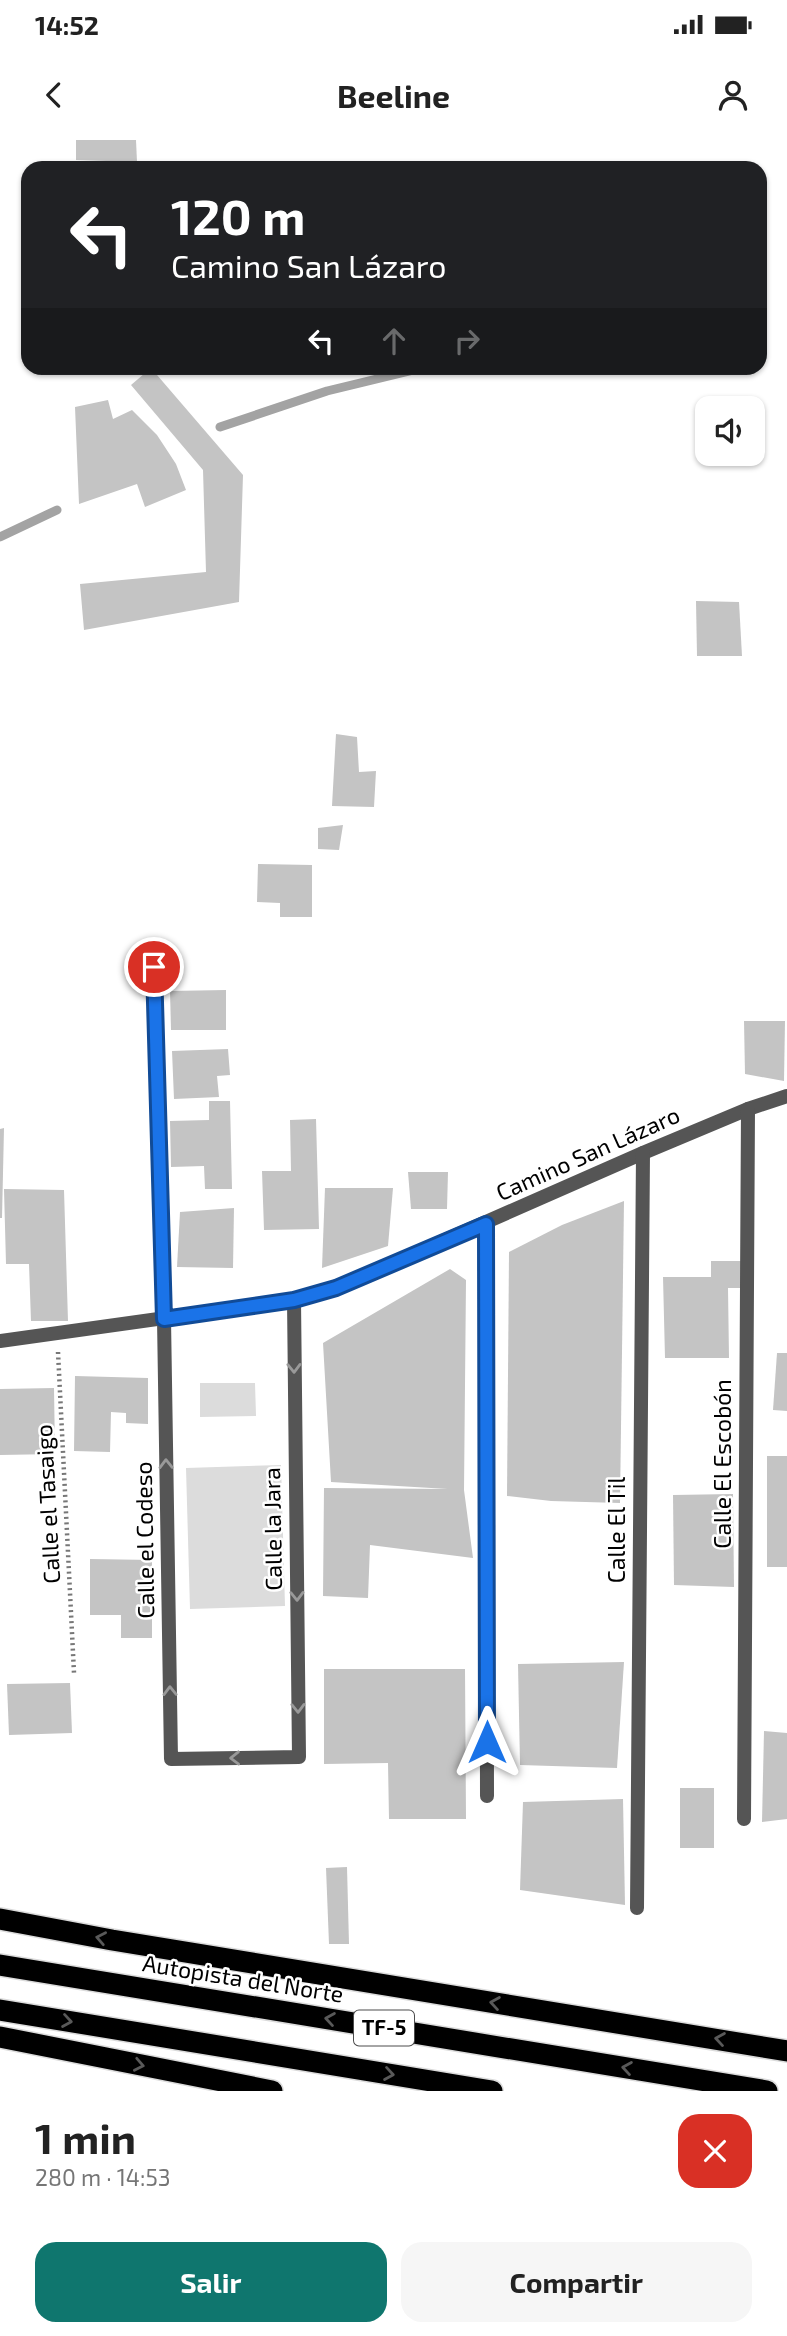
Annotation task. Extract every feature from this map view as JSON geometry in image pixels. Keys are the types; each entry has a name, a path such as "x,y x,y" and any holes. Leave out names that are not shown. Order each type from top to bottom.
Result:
{"highway":[{"path":"0,1919 112,1940 787,2050"},
{"name":"Autopista del Norte","path":"0,1965 767,2091"},
{"name":"TF-5","path":"0,2010 492,2091"},
{"path":"0,2037 272,2091"}],"street":[{"name":"Calle el Codeso","path":"154,967 172,1759"},
{"name":"Camino San Lázaro","path":"0,1341 294,1300 336,1288 643,1153 787,1096"},
{"name":"Calle El Escobón","path":"744,1819 748,1110"},
{"name":"Calle El Til","path":"637,1908 643,1153"},
{"path":"486,1224 487,1796"},
{"name":"Calle la Jara","path":"172,1759 299,1757 294,1300"}],"path":[{"name":"Calle el Tasaigo","path":"57,1334 74,1673"}],"shaded area":[{"path":"200,1383 255,1383 256,1416 200,1417"},
{"path":"281,1465 285,1606 190,1609 186,1468"}],"building":[{"path":"76,140 136,140 137,161 76,160"},
{"path":"143,375 157,375 243,475 239,602 84,630 80,584 206,572 203,470 131,385"},
{"path":"108,400 113,419 132,410 157,435 176,464 186,490 145,507 137,484 79,504 75,407"},
{"path":"696,601 739,602 742,656 697,656"},
{"path":"336,734 357,737 359,772 376,771 374,807 332,806"},
{"path":"343,825 339,850 318,849 318,828"},
{"path":"258,864 312,865 312,917 280,917 280,903 257,902"},
{"path":"226,990 226,1030 171,1030 170,991"},
{"path":"744,1021 785,1021 784,1081 745,1074"},
{"path":"228,1049 230,1075 217,1076 219,1097 174,1099 172,1051"},
{"path":"209,1101 230,1101 232,1189 205,1189 204,1166 171,1167 170,1121 209,1120"},
{"path":"316,1119 319,1229 264,1230 262,1171 291,1171 290,1120"},
{"path":"4,1128 2,1218 0,1218 0,1129"},
{"path":"408,1172 448,1172 447,1209 411,1209"},
{"path":"325,1188 393,1188 388,1246 322,1268"},
{"path":"4,1189 64,1190 68,1321 31,1321 29,1264 6,1264"},
{"path":"624,1201 620,1503 551,1501 507,1496 509,1252 562,1225"},
{"path":"234,1208 233,1268 177,1267 180,1212"},
{"path":"711,1261 741,1261 741,1288 728,1288 729,1358 665,1358 663,1277 711,1277"},
{"path":"450,1269 466,1280 464,1490 473,1558 370,1545 368,1598 323,1596 324,1488 448,1489 331,1482 323,1343"},
{"path":"777,1353 787,1353 787,1411 773,1410"},
{"path":"75,1376 148,1378 148,1424 126,1423 126,1413 111,1412 110,1452 74,1451"},
{"path":"54,1388 55,1454 0,1455 0,1389"},
{"path":"767,1456 787,1456 787,1567 767,1567"},
{"path":"733,1494 734,1587 674,1585 673,1495"},
{"path":"90,1559 152,1560 152,1638 121,1638 121,1615 90,1615"},
{"path":"624,1662 617,1768 520,1765 518,1664"},
{"path":"324,1669 465,1669 466,1819 389,1819 388,1763 324,1764"},
{"path":"70,1683 72,1733 9,1735 7,1684"},
{"path":"764,1731 787,1733 787,1819 762,1822"},
{"path":"680,1788 714,1788 714,1848 680,1848"},
{"path":"623,1799 625,1905 520,1890 523,1802"},
{"path":"347,1867 349,1944 329,1944 326,1868"}],"waterway":[{"path":"220,427 327,391 393,375"},
{"path":"0,537 57,510"}],"route":[{"path":"154,967 164,1319 294,1300 336,1288 486,1224 487,1742"}]}
